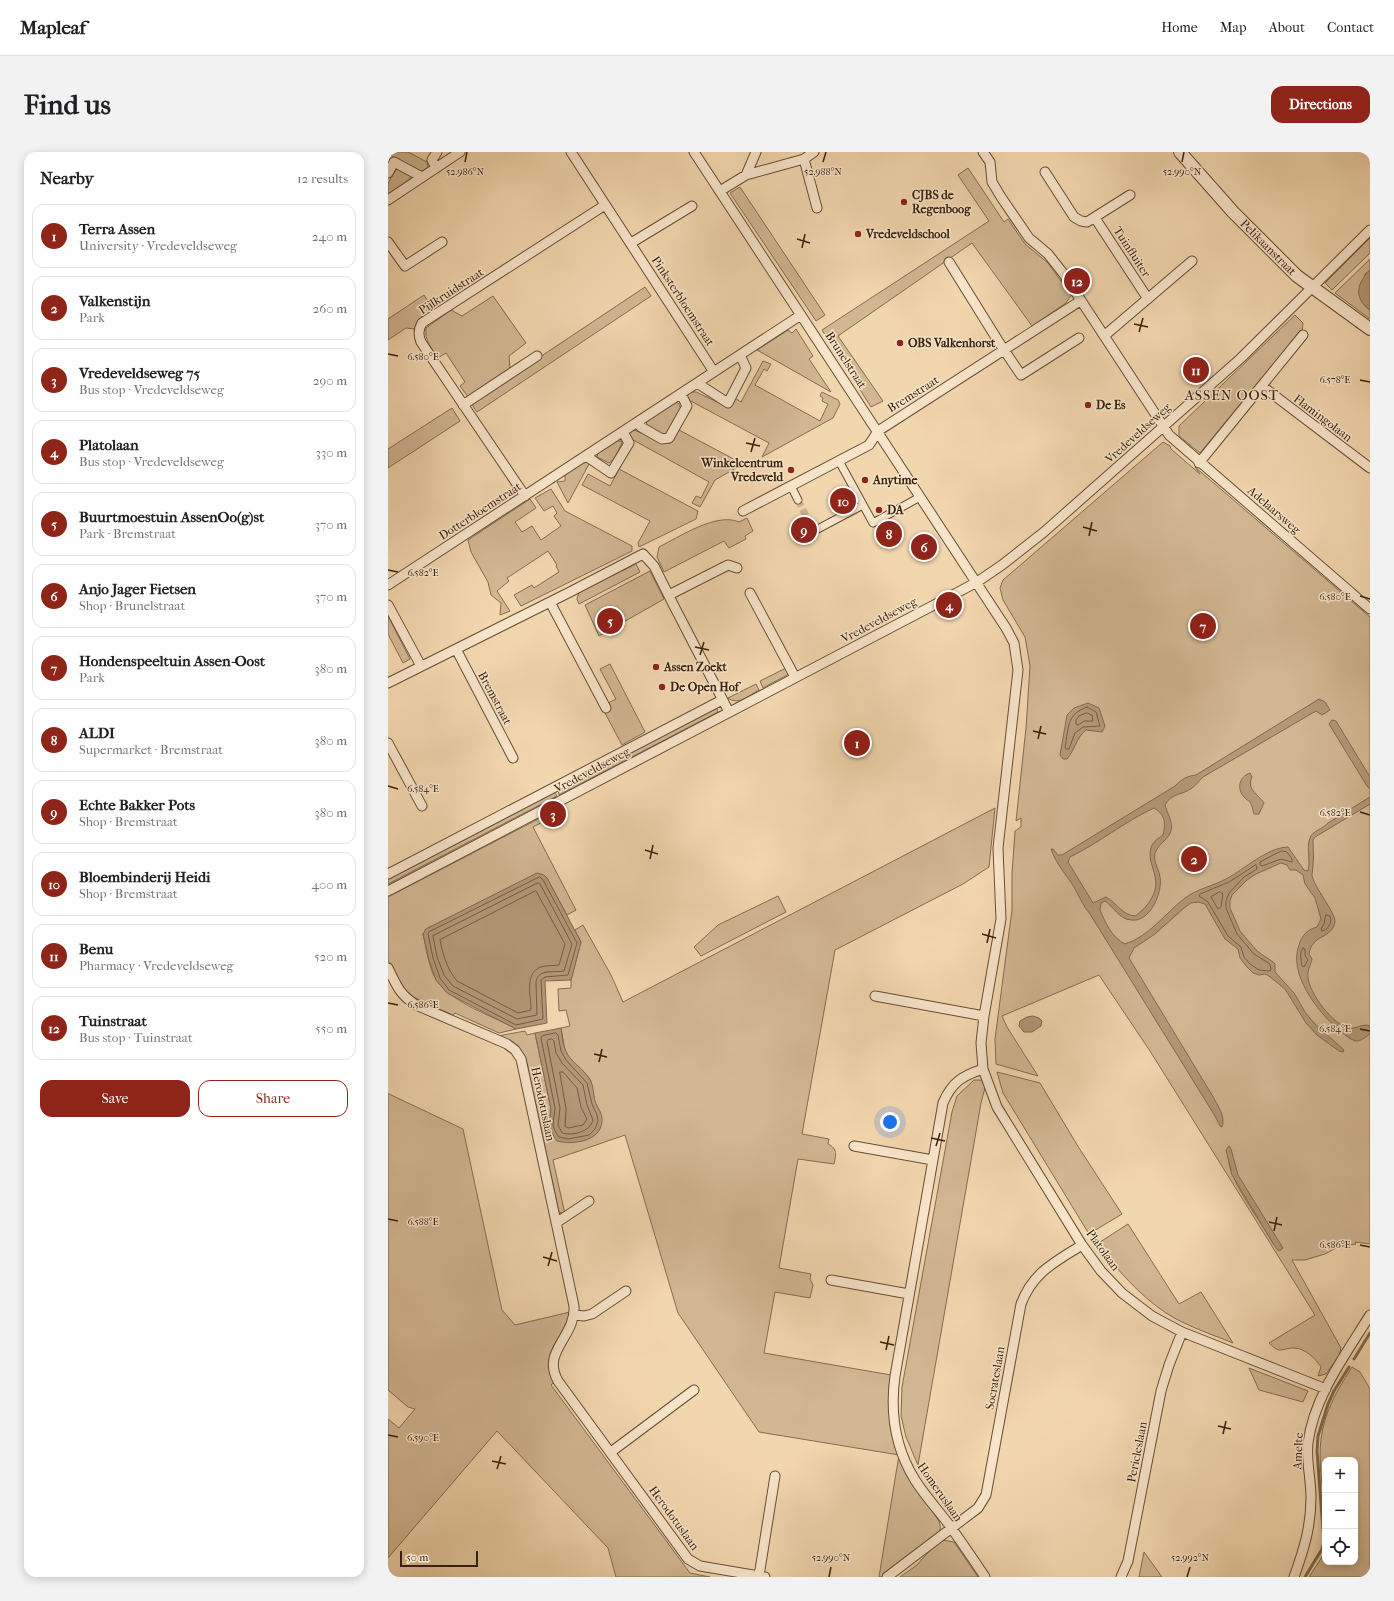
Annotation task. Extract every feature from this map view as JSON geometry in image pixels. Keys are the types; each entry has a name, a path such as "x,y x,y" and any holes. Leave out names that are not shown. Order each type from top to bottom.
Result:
{"street":[{"path":"436,168 432,160 437,152"},
{"path":"388,200 460,152"},
{"name":"Pinksterbloemstraat","path":"570,152 631,243 714,372"},
{"name":"Brunelstraat","path":"694,152 977,582"},
{"path":"746,174 756,152"},
{"path":"720,191 746,174 804,159 814,152"},
{"name":"Adelaarsweg","path":"983,152 990,162 992,182 995,188 1029,238 1053,260 1163,427 1175,442 1370,609"},
{"name":"Pelikaanstraat","path":"1180,152 1214,192 1297,276 1370,329"},
{"path":"804,159 817,208"},
{"path":"388,173 394,162 422,177"},
{"path":"1045,172 1074,218 1081,221 1087,222 1095,218 1130,195"},
{"name":"Pijlkruidstraat","path":"525,496 421,342 418,333 419,328 422,323 605,205"},
{"path":"631,243 692,206"},
{"name":"Tuinfluiter","path":"1095,218 1148,299"},
{"name":"Vredeveldseweg","path":"388,891 977,582 1002,565 1044,532 1241,358 1370,230"},
{"path":"388,242 405,266 442,242"},
{"name":"Tuinfluiter","path":"1104,336 1192,261"},
{"path":"949,262 1021,375 1079,338"},
{"name":"Bremstraat","path":"744,511 869,445 878,431 1080,301"},
{"name":"Dotterbloemstraat","path":"388,585 801,315"},
{"path":"1199,463 1303,334"},
{"path":"463,405 537,356"},
{"path":"697,383 728,403 746,368 740,356"},
{"name":"Flamingolaan","path":"1262,386 1370,468"},
{"path":"637,423 641,427 662,439 669,438 687,406 681,394"},
{"path":"586,456 611,472 629,443 623,432"},
{"path":"840,461 873,522 920,497"},
{"path":"790,486 798,500"},
{"path":"810,524 814,532 863,505"},
{"path":"388,683 643,554 654,566 729,712"},
{"path":"669,595 728,565 737,568"},
{"name":"Platolaan","path":"977,582 1010,635 1016,652 1018,670 998,848 1001,919 984,1016 981,1043 983,1069 997,1107 1082,1245 1101,1271 1122,1293 1152,1316 1182,1332 1326,1389"},
{"path":"750,593 795,678"},
{"path":"550,602 606,708"},
{"path":"388,605 421,666"},
{"name":"Bremstraat","path":"456,649 513,758"},
{"name":"Vredeveldseweg","path":"388,874 722,700"},
{"path":"388,743 422,806"},
{"name":"Herodotuslaan","path":"388,968 402,995 408,1000 416,1005 507,1044 518,1055 523,1066 574,1306 575,1315 572,1326 554,1355 552,1365 554,1373 688,1559 700,1566 762,1576 775,1476"},
{"path":"875,996 984,1016"},
{"name":"Homeruslaan","path":"983,1069 960,1079 947,1093 943,1103 892,1400 894,1424 902,1453 915,1480 952,1528 985,1577"},
{"path":"854,1146 933,1160"},
{"path":"556,1223 589,1201"},
{"name":"Socrateslaan","path":"952,1528 978,1508 986,1495 1021,1304 1026,1291 1034,1280 1048,1267 1082,1245"},
{"path":"830,1280 909,1294"},
{"path":"575,1315 584,1316 592,1314 626,1291"},
{"name":"Amelte","path":"1294,1577 1305,1548 1310,1521 1311,1496 1308,1469 1308,1443 1312,1423 1326,1389 1370,1315"},
{"name":"Pericleslaan","path":"1121,1577 1128,1561 1161,1391 1182,1332"},
{"path":"611,1452 694,1390"},
{"path":"887,1577 952,1528"}],"shaded area":[{"path":"388,152 408,152 427,162 428,167 422,171 418,170 388,154"},
{"path":"397,168 411,175 411,178 388,194 388,183"},
{"path":"968,168 1004,222 1008,219 1025,244 1048,263 1071,295 1066,303 1032,326 972,243 838,336 883,401 871,407 822,330 989,221 958,175"},
{"path":"740,187 825,315 816,321 730,193"},
{"path":"1370,238 1370,253 1332,290 1325,283"},
{"path":"1370,259 1370,270 1365,274 1367,308 1370,310 1370,319 1335,293"},
{"path":"645,287 651,296 477,412 471,403"},
{"path":"424,295 432,307 419,319 415,329 406,328 388,340 388,319"},
{"path":"493,296 526,343 509,356 510,369 469,398 460,386 465,382 446,353 438,358 431,348 426,336 426,328 451,310 462,316"},
{"path":"1295,315 1303,323 1302,332 1273,364 1200,453 1179,436 1179,426"},
{"path":"796,329 813,356 809,359 831,392 757,350 788,330 792,333"},
{"path":"763,361 771,364 767,371 764,369 755,385 820,421 828,404 822,401 823,398 820,396 822,392 838,400 840,404 833,418 762,457 769,443 687,399 687,396 691,392 696,392 730,408 735,398 741,402"},
{"path":"675,402 678,403 681,408 668,433 664,435 646,425 647,421"},
{"path":"452,408 460,421 388,468 388,449"},
{"path":"630,430 634,430 666,443 671,443 679,430 743,464 715,480 700,507 692,503 696,496 701,498 709,482 628,437 627,434"},
{"path":"617,441 621,441 622,443 614,459 609,463 597,457 598,453"},
{"path":"1163,442 1170,446 1171,449 1200,474 1195,467 1370,617 1370,1244 1355,1242 1356,1244 1338,1247 1325,1254 1305,1260 1292,1260 1341,1348 1339,1356 1326,1374 1318,1376 1321,1367 1313,1357 1306,1352 1298,1348 1279,1350 1269,1343 1315,1315 1150,1051 1099,975 1002,1016 1007,1027 1038,1076 996,1064 995,1039 1012,910 1012,874 1015,831 1021,827 1021,818 1016,821 1026,728 1030,666 1025,637 1003,600 1000,588 1003,580","holes":["1229,1163 1281,1250 1274,1245 1242,1194 1236,1183"]},
{"path":"586,461 589,464 568,503 557,482 565,481 565,474"},
{"path":"619,469 698,511 696,519 639,547 638,543 650,521 582,485 588,474 610,486"},
{"path":"551,489 565,511 632,546 632,551 521,606 514,595 532,585 534,588 559,572 556,566 557,565 548,551 507,578 509,581 497,591 510,611 500,615 501,603 491,595 488,582 471,552 468,540 530,499 536,508 515,522 522,532 532,526 541,540 561,526 554,516 557,513 553,506 544,511 535,498"},
{"path":"747,518 753,531 745,536 746,539 729,548 724,541 664,572 657,557 659,547 687,532 709,523 720,520 739,522"},
{"path":"636,564 640,572 579,604 577,599 579,592"},
{"path":"650,571 664,599 599,636 585,605"},
{"path":"388,616 410,659 403,663 388,634"},
{"path":"610,664 645,732 622,745 605,713 610,710 608,703 616,699 600,669"},
{"path":"786,668 789,674 763,688 760,681"},
{"path":"756,684 759,690 744,699 736,701 728,698"},
{"path":"716,707 718,712 559,795 558,790"},
{"path":"554,792 557,796 388,884 388,879"},
{"path":"995,808 989,867 963,884 835,950 802,1134 829,1139 828,1144 836,1152 834,1164 798,1159 779,1268 811,1274 810,1279 813,1285 810,1298 775,1292 764,1353 891,1375 889,1409 912,1483 939,1521 940,1531 936,1536 883,1577 879,1577 899,1455 759,1432 678,1313 625,1135 553,1160 565,1214 559,1212 526,1059 514,1045 498,1036 525,1031 527,1035 535,1033 551,1109 549,1125 601,1114 595,1103 591,1081 587,1075 569,1058 565,1050 561,1028 570,1026 566,1010 559,1011 558,989 571,988 571,980 581,942 575,930 583,925 611,975 623,1002"},
{"path":"546,815 548,819 533,827 576,910 567,915 547,878 538,873 426,929 423,934 432,971 437,981 444,989 463,1003 516,1029 499,1033 455,1013 453,1015 411,996 404,989 388,960 388,897"},
{"path":"778,896 786,912 701,956 694,947 718,925"},
{"path":"997,1072 1040,1083 1079,1148 1122,1214 1089,1234 1003,1093"},
{"path":"974,1080 981,1080 986,1084 981,1103 918,1465 906,1437 901,1416 902,1387 952,1112 957,1096"},
{"path":"388,1093 463,1129 502,1310 515,1325 570,1312 563,1331 551,1352 549,1360 550,1370 554,1382 551,1385 690,1573 710,1577 616,1577 608,1548 497,1431 388,1558 388,1419 399,1428 415,1409 408,1407 388,1390"},
{"path":"1128,1224 1179,1304 1201,1292 1233,1343 1190,1326 1166,1313 1138,1290 1121,1272 1097,1244"},
{"path":"1352,1367 1360,1372 1370,1389 1370,1577 1309,1577 1322,1557 1322,1565 1358,1565 1358,1457 1322,1457 1322,1485 1320,1457 1321,1439 1328,1410"},
{"path":"1249,1368 1308,1391 1303,1402 1259,1390"},
{"path":"943,1540 954,1542 978,1577 900,1577 917,1565 932,1548"},
{"path":"1144,1552 1162,1577 1139,1577"}],"water":[{"path":"1370,270 1370,310 1361,301 1359,290 1362,280"},
{"path":"1319,699 1325,702 1330,710 1322,715 1316,711 1203,777 1192,788 1170,798 1165,805 1171,823 1171,832 1155,853 1160,883 1154,905 1144,917 1138,920 1131,920 1120,915 1105,901 1101,903 1100,910 1107,924 1116,938 1125,944 1142,936 1185,898 1226,879 1272,851 1288,847 1304,870 1308,871 1308,845 1311,836 1328,823 1370,797 1370,804 1315,837 1313,840 1313,880 1332,912 1335,922 1330,931 1314,943 1311,948 1309,954 1312,959 1308,974 1309,984 1317,999 1329,1015 1336,1021 1349,1028 1365,1025 1370,1026 1370,1034 1365,1038 1356,1041 1347,1036 1330,1022 1314,1003 1301,980 1297,956 1299,945 1303,936 1308,931 1317,927 1321,919 1315,898 1305,884 1303,875 1296,870 1290,870 1287,865 1281,863 1256,874 1247,880 1232,895 1230,908 1240,931 1257,951 1275,964 1275,972 1294,993 1305,1012 1314,1023 1344,1050 1343,1052 1339,1051 1317,1035 1306,1023 1285,989 1269,976 1265,974 1259,975 1253,973 1247,967 1240,958 1238,949 1225,939 1205,904 1198,902 1191,903 1155,934 1134,948 1129,958 1216,1102 1223,1119 1222,1127 1085,908 1074,887 1058,864 1051,849 1053,849 1058,855 1062,855 1175,786 1185,778 1196,775","holes":["1154,808 1158,810 1164,819 1164,827 1163,835 1154,842 1150,852 1150,859 1156,882 1154,893 1148,904 1135,916 1123,911 1106,897 1093,903 1068,862 1070,857"]},
{"path":"1088,703 1099,708 1105,726 1102,732 1086,730 1067,759 1063,759 1060,755 1067,715 1074,708"},
{"path":"1332,720 1336,721 1370,777 1370,789 1329,724"},
{"path":"1250,773 1252,777 1250,785 1264,803 1259,814 1254,814 1250,802 1242,795 1240,791 1241,780"},
{"path":"537,873 544,875 547,878 581,942 571,980 545,981 547,1023 516,1029 447,993 436,980 429,960 423,934 426,929"},
{"path":"1033,1016 1042,1021 1041,1026 1032,1032 1024,1032 1019,1026 1020,1021 1027,1017"},
{"path":"561,1028 563,1044 567,1054 590,1080 595,1101 602,1118 597,1134 585,1140 570,1143 557,1141 551,1132 549,1125 551,1109 535,1033"},
{"path":"1229,1146 1238,1175 1283,1248 1279,1251 1232,1175 1226,1150"}],"waterway":[{"path":"1354,1359 1370,1333"},
{"path":"1305,1577 1322,1549 1324,1542 1317,1451 1318,1436 1328,1404 1349,1367"}],"tunnel":[{"path":"798,500 810,524"}],"place":[{"name":"CJBS de Regenboog","path":"904,202"},
{"name":"Vredeveldschool","path":"858,234"},
{"name":"Tuinstraat","path":"1077,281"},
{"name":"OBS Valkenhorst","path":"900,343"},
{"name":"Benu","path":"1196,370"},
{"name":"De Es","path":"1088,405"},
{"name":"Winkelcentrum Vredeveld","path":"791,470"},
{"name":"Anytime","path":"865,480"},
{"name":"Bloembinderij Heidi","path":"843,501"},
{"name":"DA","path":"879,510"},
{"name":"Echte Bakker Pots","path":"804,530"},
{"name":"ALDI","path":"889,534"},
{"name":"Anjo Jager Fietsen","path":"924,547"},
{"name":"Platolaan","path":"949,605"},
{"name":"Buurtmoestuin AssenOo(g)st","path":"610,621"},
{"name":"Hondenspeeltuin Assen-Oost","path":"1203,626"},
{"name":"Assen Zoekt","path":"656,667"},
{"name":"De Open Hof","path":"662,687"},
{"name":"Terra Assen","path":"857,743"},
{"name":"Vredeveldseweg 75","path":"553,814"},
{"name":"Valkenstijn","path":"1194,859"}],"district":[{"name":"ASSEN OOST","path":"1232,395"}]}
